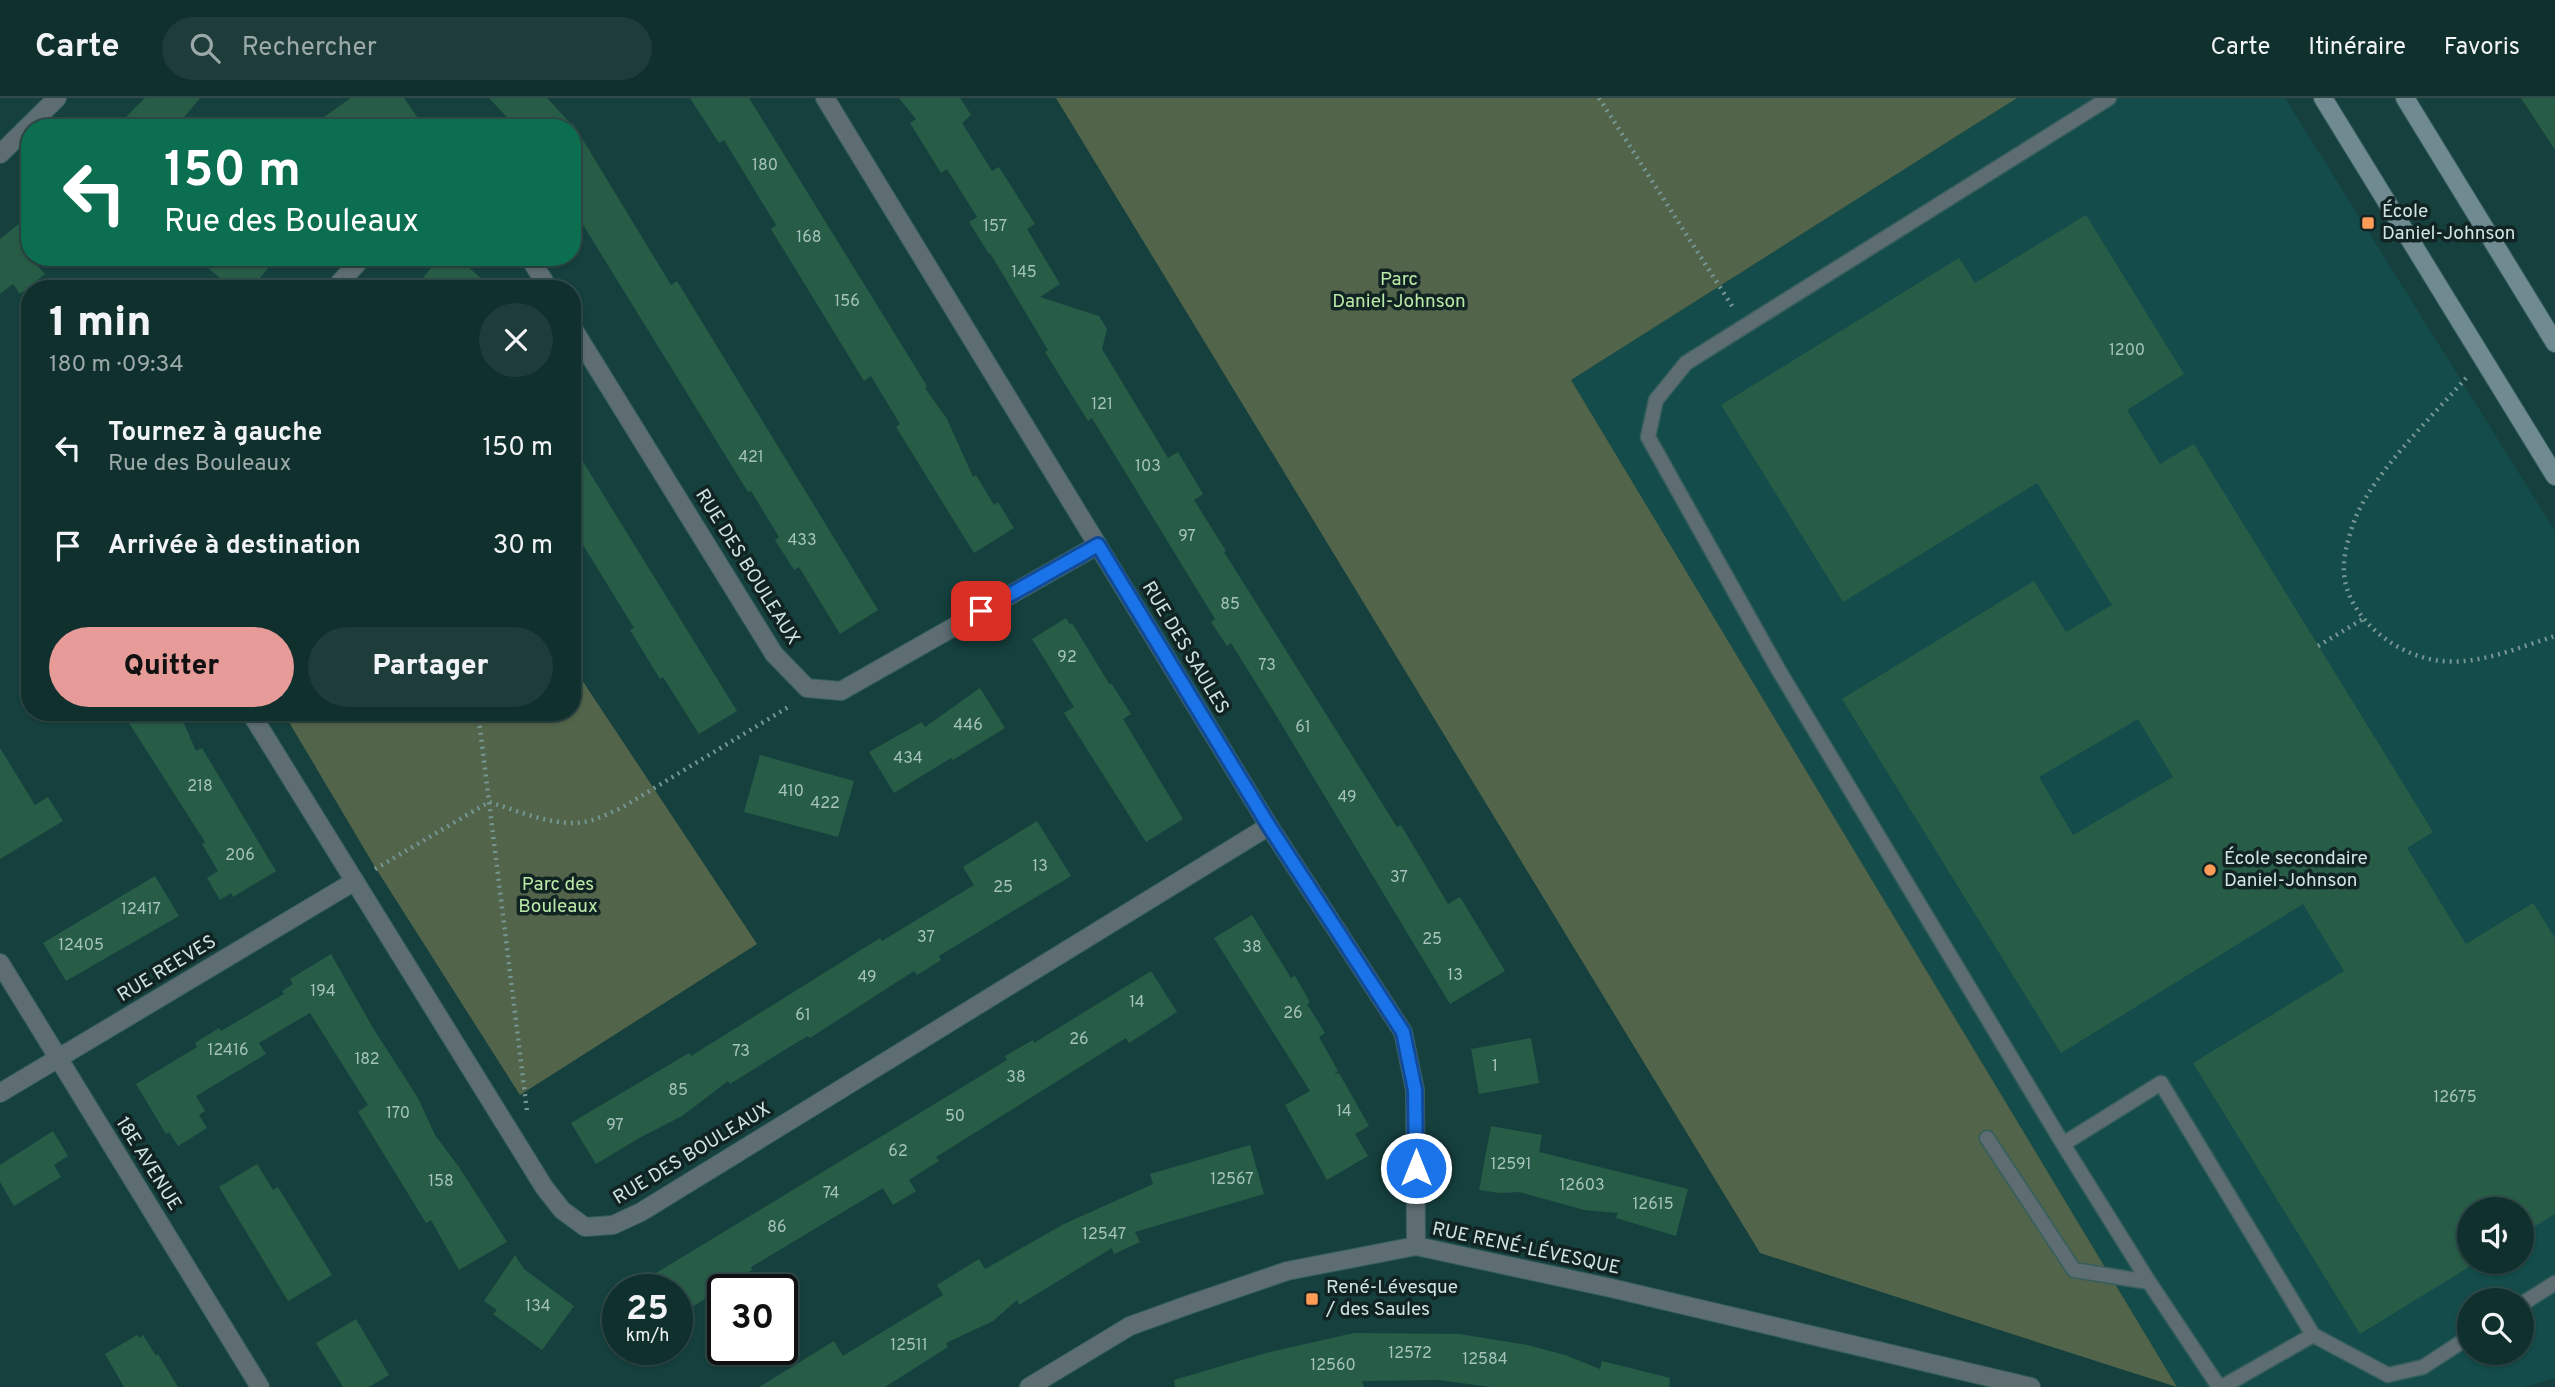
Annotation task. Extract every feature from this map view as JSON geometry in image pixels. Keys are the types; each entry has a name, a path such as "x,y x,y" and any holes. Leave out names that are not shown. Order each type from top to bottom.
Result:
{"street":[{"path":"36,119 57,98"},
{"name":"RUE DES SAULES","path":"825,98 1269,826 1403,1032 1415,1090 1416,1246"},
{"path":"2323,98 2555,476"},
{"path":"2405,98 2555,343"},
{"path":"0,154 21,133"},
{"path":"342,280 355,266"},
{"name":"RUE DES BOULEAUX","path":"581,342 774,654 807,688 818,689"},
{"path":"818,689 841,691 1098,545"},
{"name":"RUE DES BOULEAUX","path":"256,721 544,1187 562,1210 585,1227 613,1225 641,1212 1269,826"},
{"name":"RUE REEVES","path":"0,1093 355,881"},
{"name":"18E AVENUE","path":"0,962 260,1387"},
{"name":"RUE RENÉ-LÉVESQUE","path":"1029,1387 1130,1326 1287,1271 1416,1246 1611,1288 2031,1387"}],"lane":[{"path":"2109,98 1686,363 1656,400 1648,437 1779,669 2063,1144 2149,1282 2220,1387 2313,1335"},
{"path":"2063,1144 2161,1083 2313,1335 2388,1375 2423,1367 2457,1346"},
{"path":"1987,1138 2074,1270 2149,1282"},
{"path":"2534,1296 2555,1283"}],"path":[{"path":"1599,98 1745,326"},
{"path":"2483,359 2374,484 2356,517 2347,544 2345,582 2363,619 2399,648 2422,657 2442,661 2468,661 2555,636"},
{"path":"2318,646 2363,619"},
{"path":"355,881 489,802 570,823 596,819 622,807 818,689"},
{"path":"479,721 527,1116"}],"shaded area":[{"name":"École secondaire Daniel-Johnson","path":"2017,98 2285,98 2555,531 2555,1378 2523,1387 2177,1387 1571,380"}],"green space":[{"name":"Parc Daniel-Johnson","path":"1056,98 2017,98 1571,380 2177,1387 1760,1253"},
{"name":"Parc des Bouleaux","path":"581,679 757,944 520,1095 375,867 288,721 581,721"}],"building":[{"path":"145,98 200,98 182,119 124,119"},
{"path":"351,98 404,98 419,119 321,119"},
{"path":"489,98 547,98 566,119 509,119"},
{"path":"690,98 749,98 927,386 925,388 947,419 973,477 976,475 994,505 998,502 1014,528 974,553 896,427 900,424 871,376 864,381 771,229 776,225 724,140 719,143"},
{"path":"899,98 960,98 971,115 962,123 992,171 999,167 1035,224 1027,229 1060,284 1040,297 1099,316 1107,329 1102,349 1168,458 1178,452 1203,494 1194,500 1226,551 1224,552 1397,827 1401,825 1448,904 1460,897 1505,971 1450,1004 1231,643 1227,646 1211,622 1215,619 1092,418 1088,421 1045,352 1048,350 969,222 977,217 947,169 941,173 910,123 916,119"},
{"path":"2521,98 2555,98 2555,150"},
{"path":"581,137 671,285 677,281 878,610 840,634 799,567 794,570 775,540 779,537 751,491 748,492 581,222"},
{"path":"2086,215 2184,374 2127,410 2160,464 2194,444 2433,832 2407,848 2466,944 2533,903 2555,938 2555,1214 2534,1227 2534,1197 2457,1197 2458,1274 2360,1334 2193,1063 2344,971 2303,904 2061,1053 1842,699 2034,581 2066,632 2112,605 2037,483 1843,602 1721,405 1959,258 1975,283","holes":["2138,719 2173,777 2073,835 2039,777"]},
{"path":"21,222 21,266 38,266 45,274 38,280 21,280 20,294 13,284 0,294 0,239"},
{"path":"206,266 270,266 258,280 222,280"},
{"path":"433,266 467,266 483,280 421,280"},
{"path":"581,459 737,711 699,734 663,677 660,679 630,630 634,628 581,542"},
{"path":"1066,618 1070,625 1072,623 1131,714 1123,719 1183,819 1146,842 1064,713 1074,707 1032,639"},
{"path":"980,688 1005,728 894,793 869,752 922,722 925,727"},
{"path":"128,721 183,721 196,751 202,748 276,871 233,897 231,893 220,900 207,878 218,871 202,844 205,842"},
{"path":"0,748 35,805 48,797 63,821 0,859"},
{"path":"760,755 854,781 838,837 744,812"},
{"path":"1037,821 1071,876 939,956 941,960 917,975 914,971 810,1038 808,1036 730,1084 728,1081 682,1116 596,1164 571,1123 689,1053 691,1056 880,938 882,941 974,885 963,867"},
{"path":"155,876 179,916 66,981 43,943"},
{"path":"1252,915 1291,978 1295,976 1310,1002 1307,1004 1325,1033 1319,1037 1338,1071 1334,1074 1339,1073 1369,1126 1355,1134 1368,1156 1327,1180 1285,1105 1310,1091 1214,938"},
{"path":"331,954 373,1028 418,1098 435,1135 507,1242 459,1270 431,1220 426,1223 358,1112 368,1105 310,1013 259,1043 266,1054 196,1096 205,1111 199,1115 207,1128 178,1146 169,1132 166,1134 136,1084 197,1047 195,1043 219,1028 221,1031 284,994 282,991 293,984 290,979"},
{"path":"1151,971 1177,1012 1129,1043 1126,1038 936,1157 939,1161 909,1180 916,1191 893,1205 883,1188 751,1267 752,1270 745,1274 707,1274 707,1298 693,1306 693,1274 654,1274 1007,1060 1005,1056 1033,1040 1034,1043"},
{"path":"1531,1038 1539,1083 1479,1094 1471,1049"},
{"path":"1491,1126 1542,1135 1539,1152 1688,1189 1676,1236 1616,1218 1618,1213 1584,1210 1520,1192 1479,1190"},
{"path":"53,1131 68,1156 54,1165 61,1177 14,1206 0,1182 0,1165"},
{"path":"1250,1145 1264,1194 1135,1232 1140,1242 1114,1254 1112,1248 1019,1305 1017,1300 993,1321 946,1343 948,1347 885,1387 759,1387 834,1341 843,1356 943,1295 937,1285 979,1259 985,1269 1064,1224 1153,1184 1150,1174"},
{"path":"257,1164 273,1190 278,1187 332,1275 288,1301 219,1187"},
{"path":"515,1255 524,1269 574,1306 542,1350 493,1314 497,1310 484,1301"},
{"path":"356,1319 389,1375 369,1387 343,1387 316,1343"},
{"path":"1354,1333 1459,1334 1527,1345 1565,1355 1600,1369 1602,1361 1670,1378 1669,1387 1491,1387 1438,1380 1362,1381 1364,1387 1175,1387 1174,1380 1266,1353"},
{"path":"137,1335 140,1338 143,1335 156,1356 158,1354 178,1387 124,1387 105,1354"}],"place":[{"name":"École Daniel-Johnson","path":"2368,223"},
{"name":"École secondaire Daniel-Johnson","path":"2210,870"},
{"name":"René-Lévesque / des Saules","path":"1312,1299"}],"route":[{"path":"981,611 1098,545 1269,826 1403,1032 1415,1090 1416,1168"}]}
